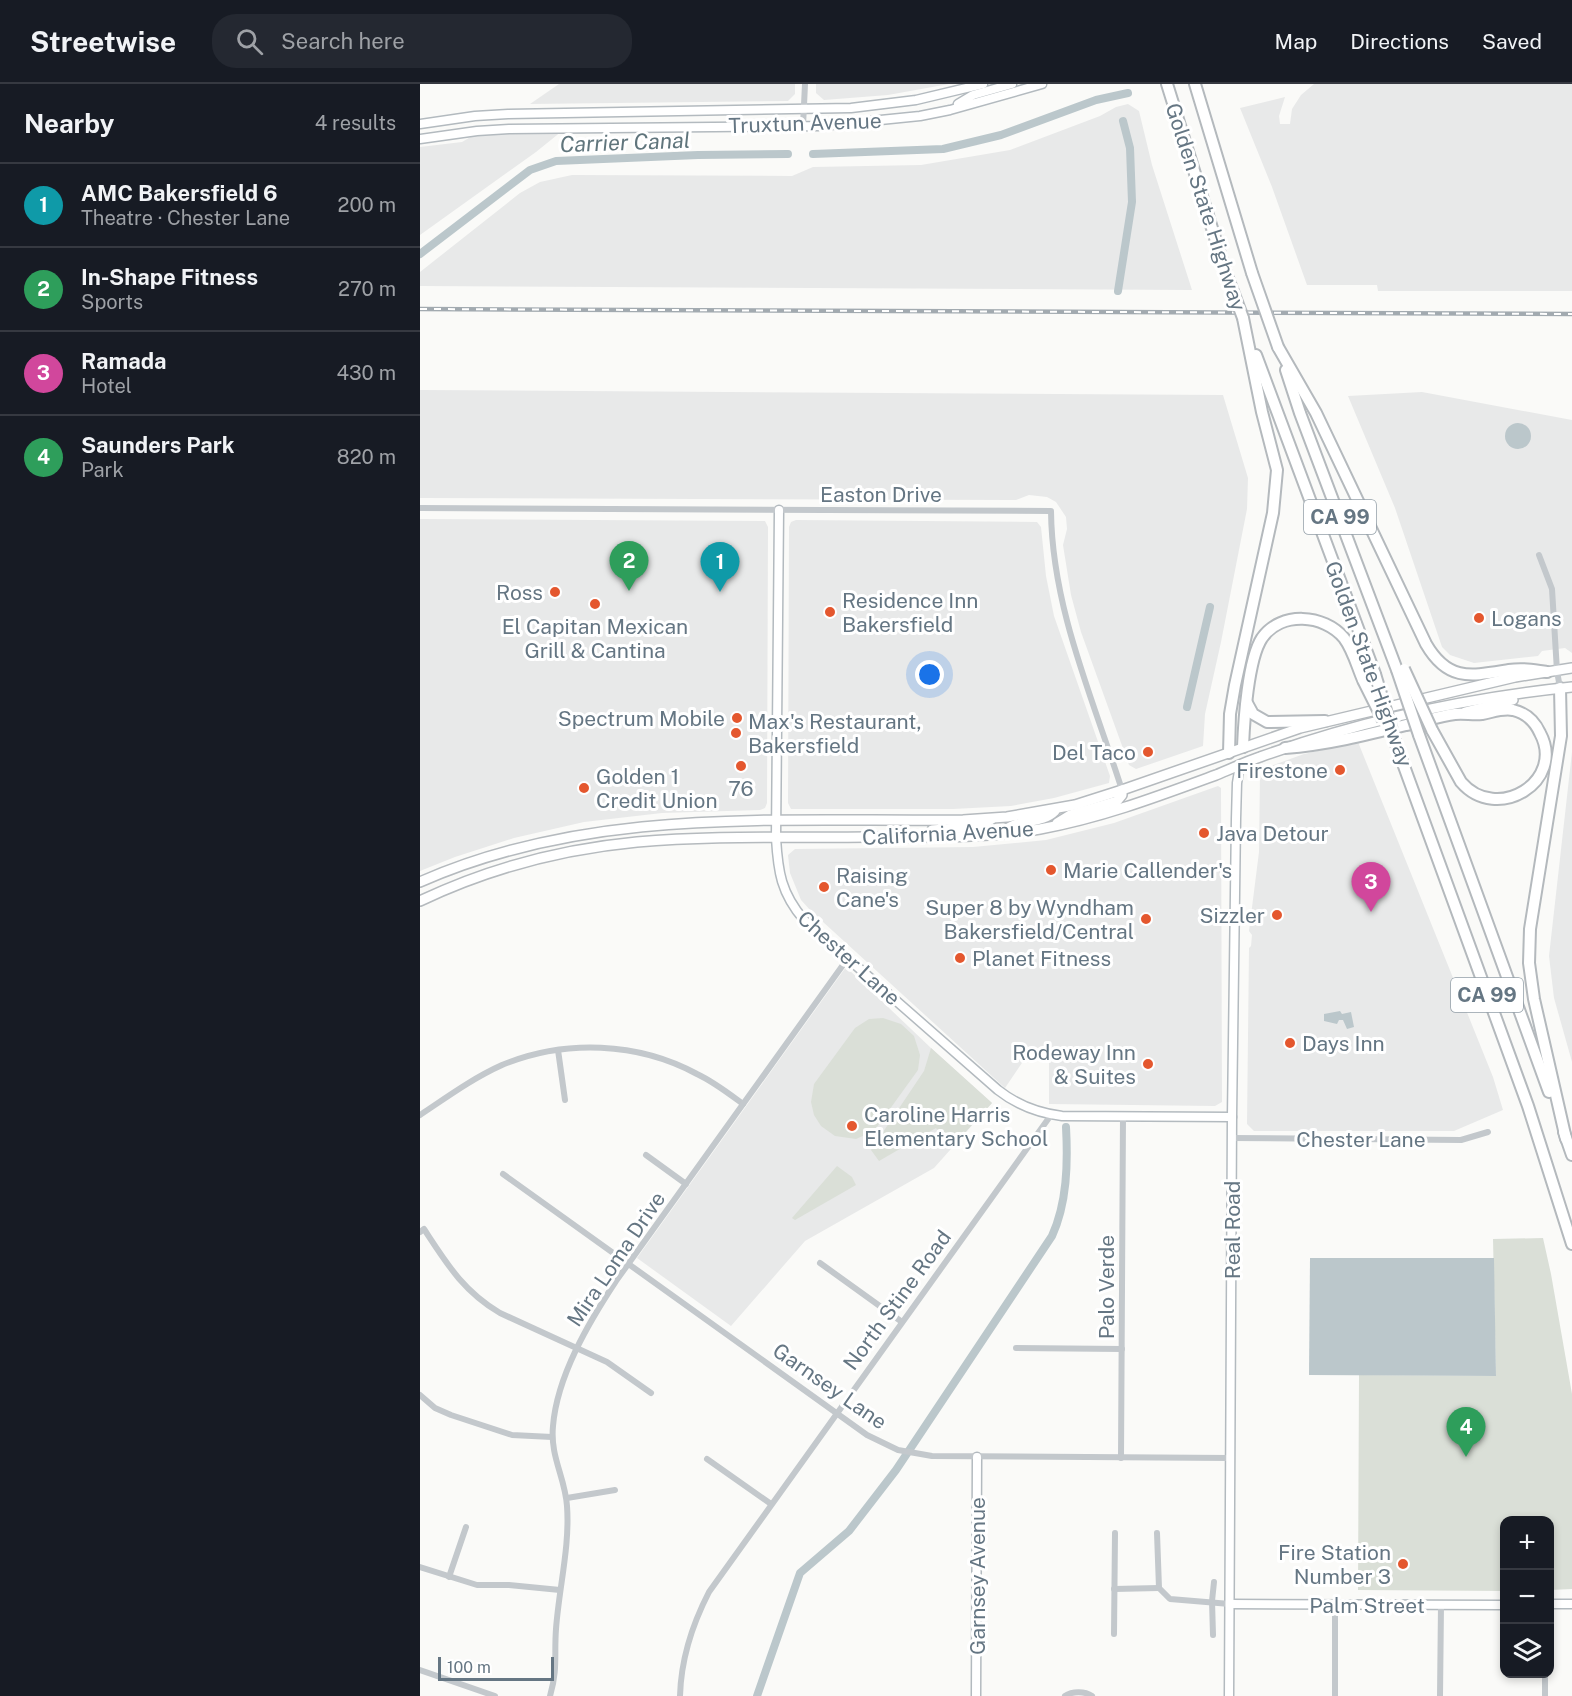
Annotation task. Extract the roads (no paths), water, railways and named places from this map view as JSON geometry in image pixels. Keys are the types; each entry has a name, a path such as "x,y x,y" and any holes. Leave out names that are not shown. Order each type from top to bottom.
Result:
{"highway":[{"name":"Golden State Highway","path":"1167,84 1226,273 1375,674 1397,747 1528,1107 1572,1244"},
{"name":"Golden State Highway","path":"1195,84 1252,273 1300,412 1380,622 1401,669 1419,735 1572,1155"},
{"path":"1229,753 1230,714 1250,623 1276,488 1277,470 1262,412 1243,318"},
{"path":"1278,347 1316,413 1426,644 1437,661 1448,669 1468,675 1522,669 1552,671"},
{"path":"1243,747 1246,703 1252,666 1262,638 1278,625 1296,619 1316,620 1336,631 1349,646 1363,680 1397,747"},
{"path":"1285,748 1341,740 1455,714 1472,715 1509,710 1528,717 1542,735 1544,764 1535,782 1521,794 1513,797 1494,799 1476,795 1467,790 1432,729 1401,669"},
{"path":"1560,688 1561,736 1530,929 1529,963 1534,999 1566,1139"},
{"path":"1246,703 1253,714 1267,722 1324,721"}],"main road":[{"name":"California Avenue","path":"420,882 481,859 565,837 652,824 992,819 1056,809 1122,790 1324,721 1515,677 1572,668"},
{"name":"California Avenue","path":"420,901 475,878 551,856 636,842 929,837 1003,834 1053,826 1123,808 1285,748 1388,718 1478,700 1572,687"},
{"path":"1455,714 1514,700 1531,692"},
{"path":"1240,765 1243,747"},
{"path":"1229,753 1240,765"},
{"path":"1053,826 1070,815 1117,801 1122,795 1122,790"},
{"path":"1003,834 1009,826 1048,817 1056,809"},
{"path":"929,837 932,830 981,826 992,819"},
{"path":"551,856 560,850 565,837"}],"street":[{"path":"803,126 805,84"},
{"name":"Truxtun Avenue","path":"420,124 508,114 851,108 916,100 982,84"},
{"path":"950,110 973,96 1011,84"},
{"name":"Truxtun Avenue","path":"420,140 477,131 519,129 857,124 950,110 1042,84"},
{"name":"Easton Drive","path":"420,508 1051,511 1053,551 1062,603 1122,790"},
{"name":"Chester Lane","path":"779,510 776,838 779,873 788,899 804,920 1008,1098 1029,1109 1051,1115 1232,1117"},
{"path":"1539,555 1552,589 1552,671 1560,688"},
{"name":"Real Road","path":"1229,1696 1232,1117 1236,819 1240,765"},
{"name":"Mira Loma Drive","path":"550,1696 556,1668 556,1631 568,1518 567,1498 556,1465 552,1437 556,1410 577,1348 602,1302 628,1264 848,958"},
{"path":"420,1114 493,1070 517,1060 558,1050 587,1047 611,1048 656,1057 698,1074 743,1104"},
{"path":"558,1050 565,1100"},
{"name":"North Stine Road","path":"680,1696 686,1646 699,1611 719,1577 1051,1115"},
{"name":"Palo Verde","path":"1121,1458 1123,1116"},
{"name":"Chester Lane","path":"1232,1138 1461,1140 1488,1132"},
{"path":"646,1155 686,1184"},
{"name":"Garnsey Lane","path":"503,1174 867,1435 898,1450 932,1456 1230,1458"},
{"path":"420,1232 424,1229 452,1272 471,1293 485,1304 607,1362 651,1393"},
{"path":"820,1263 902,1322"},
{"path":"1016,1348 1122,1349"},
{"path":"420,1395 435,1408 451,1415 512,1435 552,1437"},
{"name":"Garnsey Avenue","path":"976,1696 977,1457"},
{"path":"707,1459 771,1504"},
{"path":"567,1498 615,1490"},
{"path":"449,1577 466,1527"},
{"path":"1114,1634 1115,1533"},
{"path":"1157,1533 1160,1588 1170,1599 1230,1604"},
{"path":"420,1567 477,1585 509,1585 560,1590"},
{"path":"1213,1635 1214,1582"},
{"path":"1114,1588 1160,1588"},
{"name":"Palm Street","path":"1230,1604 1500,1605"},
{"path":"1335,1604 1335,1696"},
{"path":"1554,1604 1572,1604"},
{"path":"1440,1696 1441,1605"},
{"path":"420,1670 495,1696"},
{"path":"1545,1678 1545,1696"},
{"path":"1065,1696 1072,1693 1087,1693 1092,1696"}],"waterway":[{"name":"Carrier Canal","path":"813,154 943,149 1001,135 1096,100 1128,93"},
{"path":"1118,291 1132,202 1130,148 1123,121"},
{"name":"Carrier Canal","path":"420,254 530,170 556,161 788,154"},
{"path":"1187,707 1210,607"},
{"path":"757,1696 800,1573 849,1531 896,1470 1052,1236 1064,1197 1066,1127"}],"railway":[{"path":"420,309 1572,314"}],"place":[{"name":"In-Shape Fitness","path":"629,591"},
{"name":"Ross","path":"555,592"},
{"name":"AMC Bakersfield 6","path":"720,592"},
{"name":"El Capitan Mexican Grill & Cantina","path":"595,604"},
{"name":"Residence Inn Bakersfield","path":"830,612"},
{"name":"Logans","path":"1479,618"},
{"name":"Spectrum Mobile","path":"737,718"},
{"name":"Max's Restaurant, Bakersfield","path":"736,733"},
{"name":"Del Taco","path":"1148,752"},
{"name":"76","path":"741,766"},
{"name":"Firestone","path":"1340,770"},
{"name":"Golden 1 Credit Union","path":"584,788"},
{"name":"Java Detour","path":"1204,833"},
{"name":"Marie Callender's","path":"1051,870"},
{"name":"Raising Cane's","path":"824,887"},
{"name":"Ramada","path":"1371,912"},
{"name":"Sizzler","path":"1277,915"},
{"name":"Super 8 by Wyndham Bakersfield/Central","path":"1146,919"},
{"name":"Planet Fitness","path":"960,958"},
{"name":"Days Inn","path":"1290,1043"},
{"name":"Rodeway Inn & Suites","path":"1148,1064"},
{"name":"Caroline Harris Elementary School","path":"852,1126"},
{"name":"Saunders Park","path":"1466,1457"},
{"name":"Fire Station Number 3","path":"1403,1564"}]}
